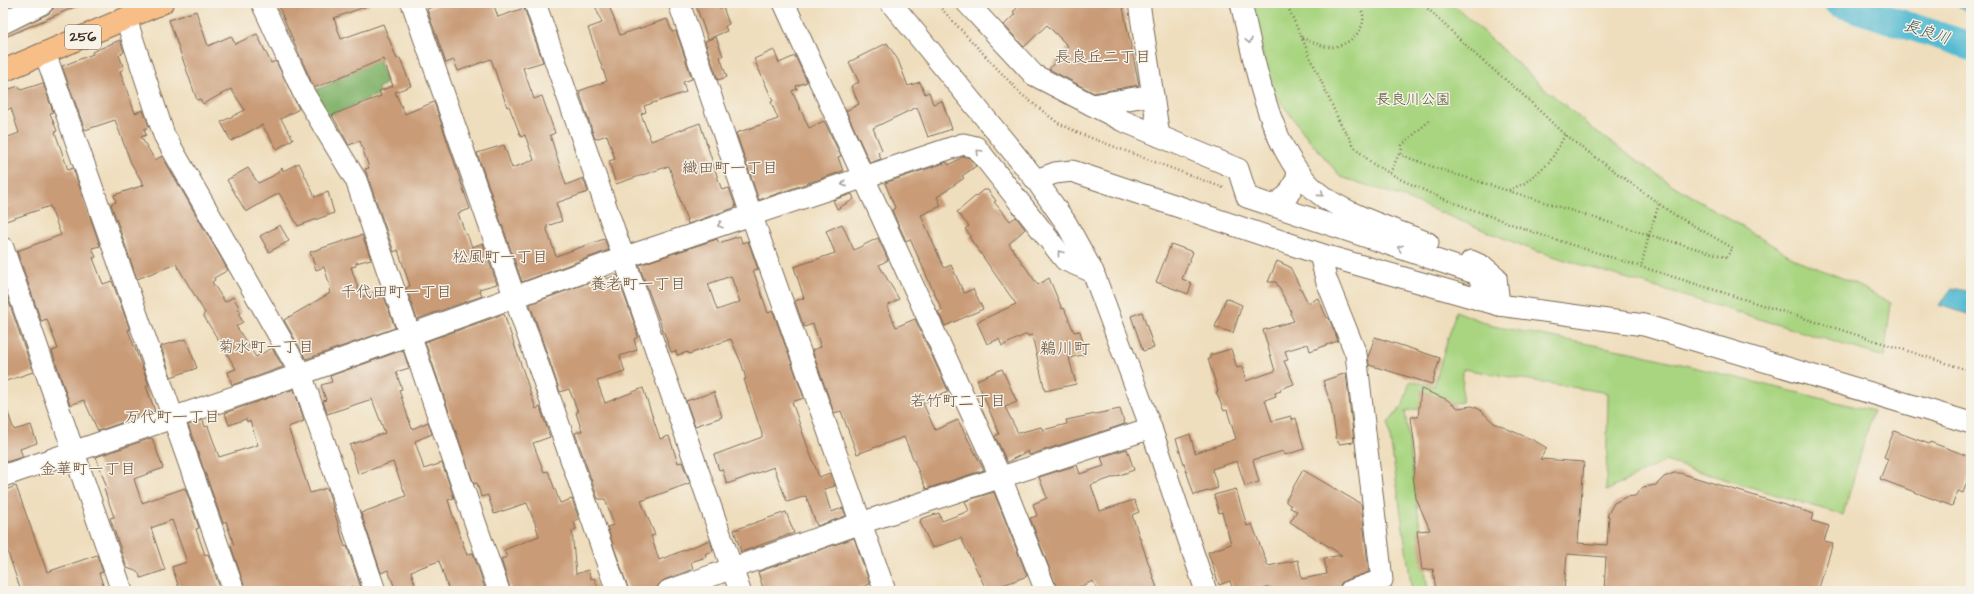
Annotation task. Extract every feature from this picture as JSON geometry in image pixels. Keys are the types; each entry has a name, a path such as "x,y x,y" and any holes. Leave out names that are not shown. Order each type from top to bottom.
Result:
{"highway":[{"name":"256","path":"3,58 129,11 162,3"},
{"name":"256","path":"3,71 45,53 129,11"}],"street":[{"path":"3,23 43,3"},
{"path":"262,3 303,92 356,180 408,335 498,591"},
{"path":"412,3 617,591"},
{"path":"536,3 623,258 740,591"},
{"path":"679,3 751,214 885,591"},
{"path":"784,3 865,177 1001,478 1046,591"},
{"path":"891,3 1036,180 1066,223 1093,272 1151,428 1206,591"},
{"path":"966,3 1034,75 1092,105 1159,136 1238,169 1247,197 1478,274 1489,303"},
{"path":"1139,3 1159,136"},
{"path":"1241,3 1257,76 1266,106 1277,135 1300,174 1323,197 1346,210 1484,267 1496,278 1489,303"},
{"path":"129,11 164,135 301,374 375,591"},
{"path":"45,53 234,591"},
{"path":"1092,105 1153,95"},
{"path":"3,476 301,374 623,258 963,144 976,147 1065,260 1093,272"},
{"path":"1036,180 1055,173 1072,171 1320,254 1489,303 1644,325 1971,423"},
{"path":"1274,206 1288,195 1300,174"},
{"path":"3,248 122,591"},
{"path":"1320,254 1326,279 1356,354 1382,580 1350,591"},
{"path":"668,591 861,523 1151,428"}],"path":[{"path":"1286,3 1340,123 1356,149 1373,164 1441,198 1485,215 1641,267 1971,371"},
{"path":"1302,38 1327,47 1336,47 1348,41 1357,34 1362,25 1363,15 1359,3"},
{"path":"1373,7 1385,3"},
{"path":"1401,151 1401,155 1439,169 1649,235 1726,257 1733,248 1697,229 1632,186 1565,135 1422,3"},
{"path":"1390,173 1401,151 1402,145 1429,121"},
{"path":"1509,190 1525,183 1550,162 1565,135"},
{"path":"1641,267 1659,204"}],"green space":[{"name":"長良川公園","path":"1248,3 1452,3 1544,88 1599,134 1671,184 1797,260 1852,282 1891,303 1884,357 1533,250 1397,195 1341,177 1307,137 1273,92"},
{"path":"378,53 386,84 378,88 379,94 328,116 314,91 344,77"},
{"path":"1456,311 1493,326 1636,353 1873,411 1843,515 1665,461 1606,491 1608,393 1463,369 1462,402 1405,411 1428,591 1412,591 1388,423 1403,405 1410,381 1434,386"}],"water":[{"name":"長良川","path":"1953,3 1971,3 1971,14"},
{"path":"1952,288 1971,292 1971,315 1939,305"}],"building":[{"path":"55,3 84,3 3,38 3,35 48,14 53,9"},
{"path":"277,3 370,3 370,5 334,18 341,39 383,24 397,59 400,58 411,86 395,92 405,114 434,102 470,209 458,213 472,247 483,243 497,284 479,289 482,296 417,319 406,288 410,286 398,250 394,252 365,169 369,168 360,141 349,145 332,115 381,96 379,91 393,86 383,59 314,88"},
{"path":"443,3 493,3 498,17 524,8 543,62 523,68 534,99 542,96 555,133 550,135 566,185 583,178 588,192 556,203 562,221 547,226 547,230 556,256 604,239 609,250 522,282 477,153 504,145 512,168 534,160 525,135 521,137 509,106 507,107 491,59 458,71 454,60 446,63 427,9"},
{"path":"594,3 608,3 620,35 667,19 672,32 676,31 692,79 683,82 686,92 644,106 646,112 641,114 651,141 700,123 722,190 729,188 736,207 688,224 669,166 616,184 609,161 615,159 607,135 595,139 579,91 607,81 588,28 602,23"},
{"path":"695,3 717,3 719,8 723,7 729,24 725,26 727,31 708,39"},
{"path":"1022,3 1122,3 1139,85 1094,93 1049,69 1068,46 1047,25 1024,47 1004,25 1015,14 1013,12"},
{"path":"196,11 208,46 231,36 235,44 257,34 271,63 276,61 299,109 281,119 293,139 277,149 262,125 231,141 221,122 245,110 231,89 203,104 200,99 197,100 169,20"},
{"path":"716,37 723,56 720,57 727,77 718,80 705,41"},
{"path":"120,40 124,52 119,55 124,69 120,71 135,113 143,110 149,127 144,129 146,135 141,137 155,160 162,156 228,270 214,278 215,280 212,282 225,302 233,297 239,307 238,308 241,313 239,315 243,322 236,326 256,357 272,348 283,367 232,385 228,372 236,369 203,315 205,313 176,264 137,279 111,204 116,202 114,195 144,185 131,163 115,120 85,130 62,66 93,54 92,52"},
{"path":"887,43 898,60 908,86 920,82 925,94 929,92 933,104 942,101 952,129 928,137 917,107 873,128 882,150 878,152 881,159 870,163 846,111 859,104 851,86 859,82 849,62"},
{"path":"774,50 779,63 795,56 807,82 796,86 797,89 792,91 809,128 824,121 841,156 838,157 843,171 759,200 736,133 778,119 771,102 773,101 754,59"},
{"path":"43,83 53,112 50,113 57,131 55,132 68,170 73,168 100,246 92,248 96,257 93,258 103,284 112,281 130,330 128,330 149,385 146,386 155,411 98,431 84,400 70,405 52,351 58,349 47,319 41,321 17,251 61,235 50,206 3,222 3,210 8,208 3,195 3,139 19,133 11,108 3,112 3,91 19,86 21,90"},
{"path":"964,156 969,158 976,166 962,176 964,178 937,197 941,206 921,215 944,268 951,265 964,293 973,289 983,309 945,326 938,312 942,310 910,239 906,241 892,210 895,208 885,183 947,162 949,165"},
{"path":"299,163 315,197 328,192 334,213 298,226 279,193 246,212 227,180 248,168 258,183 273,176 282,168 283,171"},
{"path":"983,190 988,190 996,201 994,202 1010,221 1016,217 1025,229 1009,244 1038,285 1049,278 1062,309 1064,308 1074,332 1080,331 1086,354 1069,358 1076,384 1045,391 1032,335 1028,336 1027,334 1002,346 999,339 987,344 977,322 1016,304 969,237 971,236 965,229 969,226 957,212"},
{"path":"852,194 854,199 837,209 833,200"},
{"path":"842,224 854,250 878,238 888,260 879,265 899,299 887,306 896,327 915,319 948,391 923,403 935,430 958,420 984,470 926,489 904,437 857,454 841,411 834,413 812,350 821,347 813,324 804,327 795,301 804,298 794,267 835,253 826,231"},
{"path":"280,225 289,241 269,252 260,236"},
{"path":"362,235 371,259 356,263 356,266 351,267 361,297 382,290 395,328 306,359 284,320 330,293 329,290 331,289 324,267 316,270 310,252"},
{"path":"740,236 742,243 748,241 758,269 753,270 768,313 773,311 804,398 792,402 807,445 819,477 830,473 835,486 824,489 831,512 843,508 846,516 817,526 806,496 787,502 774,467 727,484 722,469 719,470 714,455 762,437 744,379 746,379 742,365 731,339 689,354 688,352 677,355 676,351 671,352 639,265 717,239 719,243","holes":["731,276 740,302 717,310 708,284"]},
{"path":"1171,244 1193,252 1182,279 1192,283 1188,294 1156,282"},
{"path":"1277,261 1290,267 1308,303 1318,298 1327,318 1329,318 1338,341 1310,351 1308,344 1285,351 1288,360 1284,361 1294,384 1280,389 1281,391 1275,393 1276,396 1265,400 1272,421 1291,416 1292,420 1296,418 1304,449 1285,455 1283,451 1253,460 1259,482 1245,486 1237,461 1212,469 1218,488 1194,495 1176,439 1190,434 1195,453 1236,439 1227,410 1224,411 1216,392 1218,391 1208,359 1210,359 1210,355 1231,349 1237,368 1242,367 1246,381 1275,371 1263,330 1294,321 1291,311 1276,282 1268,282"},
{"path":"617,275 636,328 638,337 634,339 637,350 620,356 625,372 597,381 605,403 643,388 660,439 669,436 678,463 682,462 690,483 641,501 655,535 651,536 659,560 710,540 713,551 705,554 706,557 691,562 693,569 664,580 656,589 651,591 629,591 607,527 614,525 605,499 598,499 575,433 582,431 576,413 578,412 569,389 560,392 530,304 607,276 606,279"},
{"path":"3,285 33,372 3,382"},
{"path":"1226,298 1242,305 1233,333 1215,327"},
{"path":"1142,312 1154,348 1143,351 1131,316"},
{"path":"504,314 536,409 540,407 550,437 533,443 544,472 548,471 560,503 572,499 579,519 574,521 576,529 572,531 576,574 588,570 591,579 594,578 599,591 511,591 501,559 507,557 504,550 539,536 535,523 527,503 494,514 488,495 481,497 477,483 474,484 425,342"},
{"path":"1375,337 1440,358 1432,384 1369,365 1368,357"},
{"path":"186,339 197,368 171,377 161,346"},
{"path":"403,350 409,368 396,372 402,389 399,390 412,429 428,422 432,434 415,441 424,469 442,463 454,498 448,500 452,513 467,555 473,553 486,591 449,591 439,561 411,571 417,591 396,591 388,570 381,573 361,513 406,496 393,462 358,474 350,445 385,433 372,399 327,414 323,401 326,400 321,385 332,382 330,376"},
{"path":"1002,369 1017,402 1005,407 1018,433 1041,427 1043,430 1067,424 1066,420 1120,409 1125,424 1029,455 1028,451 1007,462 995,436 999,434 977,380"},
{"path":"1346,373 1354,442 1339,444 1339,442 1337,442 1331,405 1323,381"},
{"path":"294,389 304,421 288,427 310,493 327,488 345,547 347,546 362,591 354,591 353,586 336,591 246,591 231,546 234,545 226,521 223,523 188,425 203,420 205,427 208,426 219,457 258,445 250,421 247,422 246,419 229,425 225,413"},
{"path":"1421,389 1446,399 1458,408 1472,406 1479,409 1494,423 1535,441 1547,448 1540,459 1584,462 1578,543 1607,545 1609,516 1607,516 1614,503 1626,497 1635,496 1643,487 1656,485 1664,477 1674,473 1680,473 1814,514 1812,521 1829,526 1824,541 1833,543 1818,591 1604,591 1606,557 1567,554 1564,591 1436,591 1433,569 1422,570 1417,531 1430,530 1416,498 1413,476 1416,457 1411,417 1418,417"},
{"path":"714,392 722,417 695,426 686,401"},
{"path":"3,405 5,405 14,430 31,425 37,443 20,449 23,457 6,462 3,452"},
{"path":"1894,431 1971,457 1971,471 1963,493 1958,491 1952,506 1880,479 1888,459 1884,457"},
{"path":"152,438 163,468 134,479 142,503 185,488 199,528 196,529 205,555 208,554 221,591 180,591 172,567 187,562 172,520 151,528 165,570 141,578 138,572 127,568 110,518 114,517 104,489 107,488 96,457"},
{"path":"1127,449 1134,470 1091,485 1100,511 1134,500 1139,512 1132,515 1158,591 1098,591 1093,581 1070,591 1058,591 1030,518 1037,516 1033,504 1047,498 1039,477 1077,465 1080,474 1104,466 1101,457"},
{"path":"1303,470 1361,504 1369,572 1341,583 1338,591 1271,591 1270,587 1257,591 1233,591 1230,581 1219,585 1208,552 1231,544 1222,512 1219,513 1214,495 1236,489 1247,526 1252,524 1268,566 1298,560 1302,579 1327,574 1324,558 1342,555 1290,522 1297,511 1290,508 1291,506 1286,502 1286,500"},
{"path":"16,486 47,572 97,555 103,572 99,573 105,591 21,591 3,538 3,491"},
{"path":"994,492 1027,576 987,591 961,538 932,548 920,522 921,519 939,513 942,521 969,511 965,501"},
{"path":"786,512 794,533 741,552 734,530"},
{"path":"854,538 870,584 851,591 764,591 758,572"}],"waterway":[{"name":"長良川","path":"1838,3 1971,46"}],"district":[{"name":"長良丘二丁目","path":"1103,57"},
{"name":"織田町一丁目","path":"730,168"},
{"name":"松風町一丁目","path":"500,257"},
{"name":"養老町一丁目","path":"638,284"},
{"name":"千代田町一丁目","path":"396,292"},
{"name":"菊水町一丁目","path":"266,347"},
{"name":"鵜川町","path":"1065,349"},
{"name":"若竹町二丁目","path":"958,401"},
{"name":"万代町一丁目","path":"172,417"},
{"name":"金華町一丁目","path":"88,469"}]}
